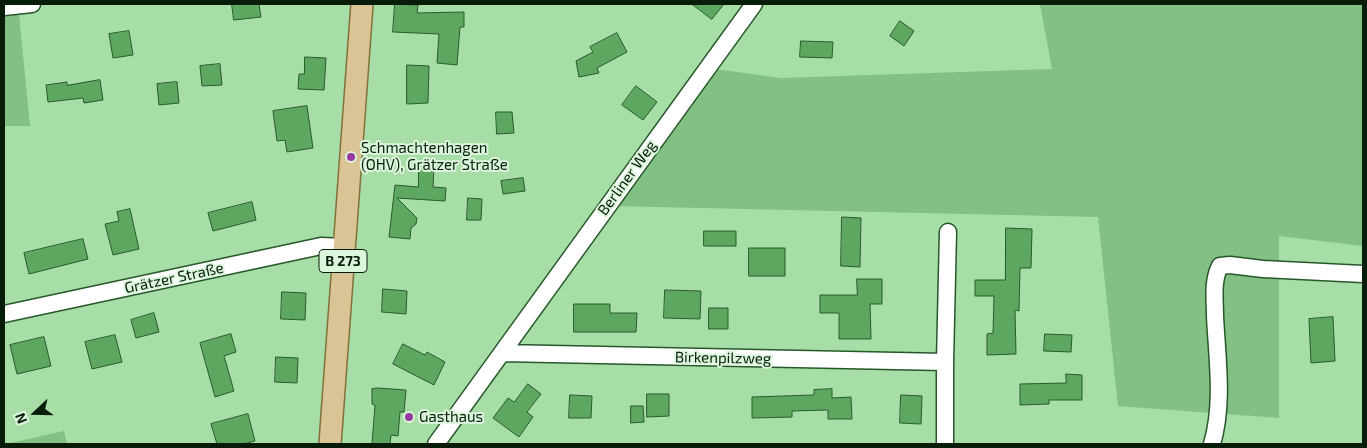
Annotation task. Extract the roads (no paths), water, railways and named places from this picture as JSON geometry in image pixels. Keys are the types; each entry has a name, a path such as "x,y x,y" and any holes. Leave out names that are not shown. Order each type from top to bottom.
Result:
{"main road":[{"name":"B 273","path":"330,444 362,4"}],"street":[{"path":"4,7 32,4"},
{"name":"Berliner Weg","path":"436,444 754,4"},
{"path":"945,444 948,232"},
{"name":"Grätzer Straße","path":"4,314 321,246 344,247"},
{"path":"1212,444 1218,408 1215,288 1220,266 1230,265 1263,269 1363,274"},
{"name":"Birkenpilzweg","path":"502,353 945,362"}],"place":[{"name":"Schmachtenhagen (OHV), Grätzer Straße","path":"351,157"},
{"name":"Gasthaus","path":"409,417"}]}
